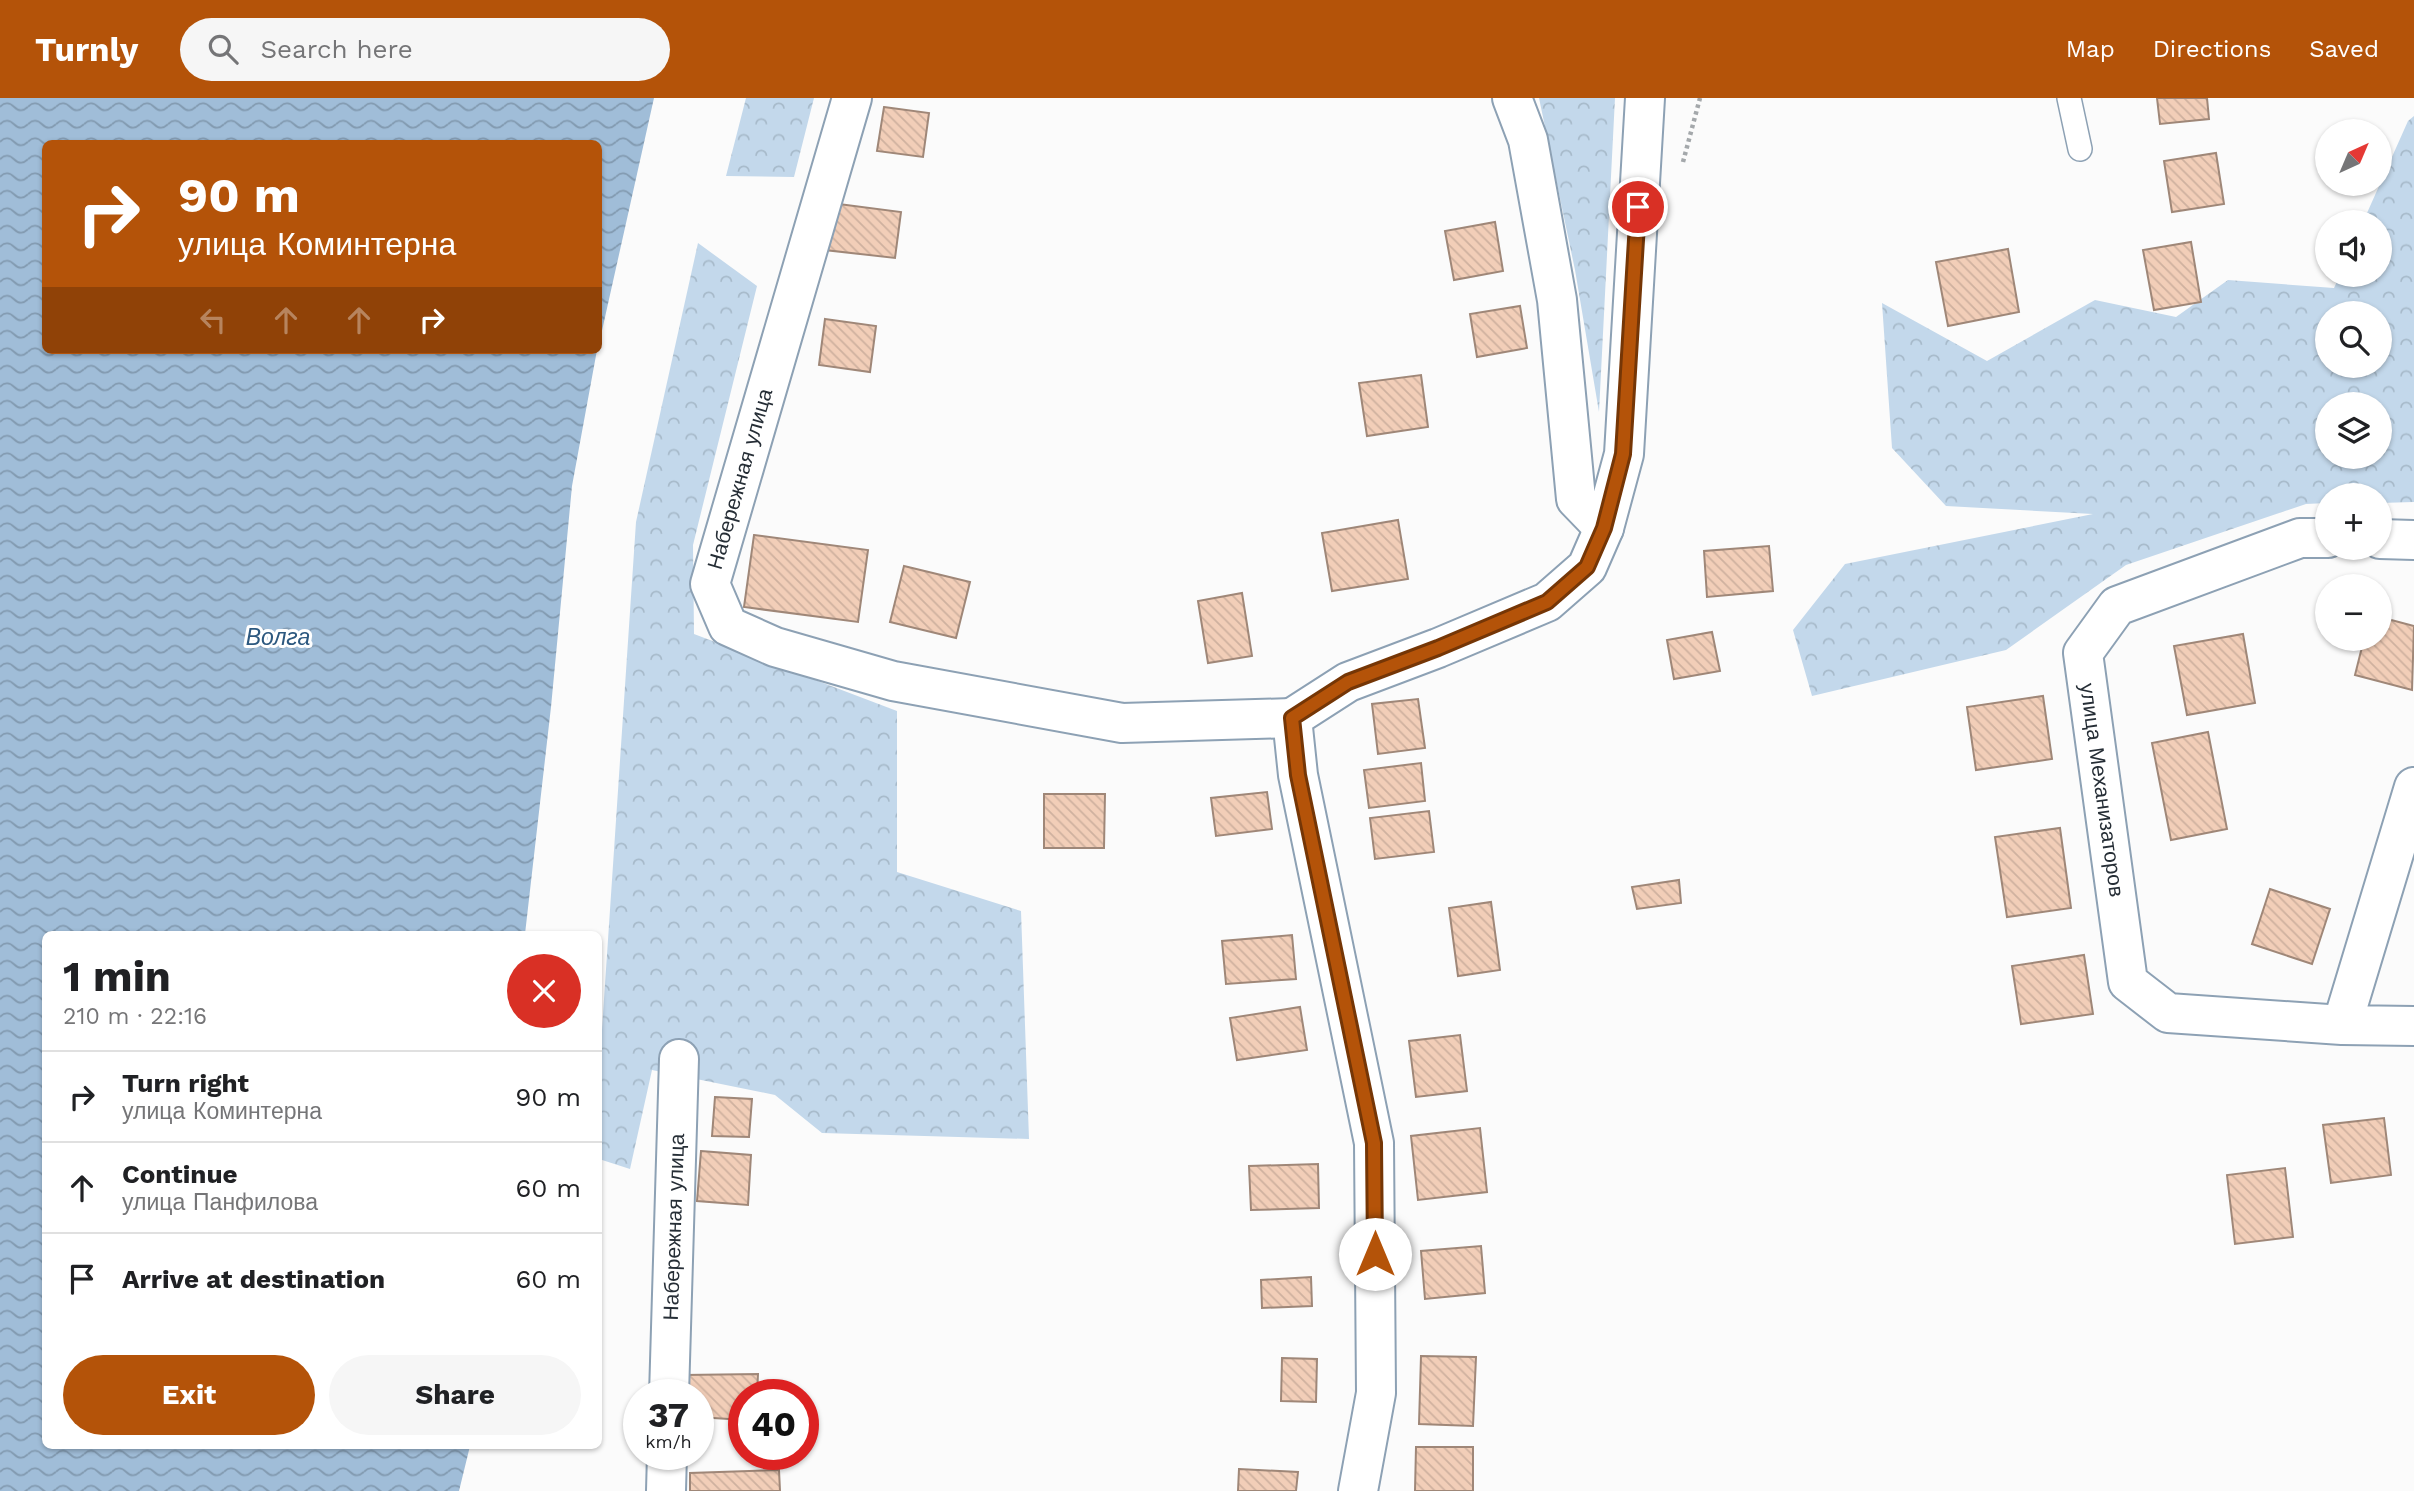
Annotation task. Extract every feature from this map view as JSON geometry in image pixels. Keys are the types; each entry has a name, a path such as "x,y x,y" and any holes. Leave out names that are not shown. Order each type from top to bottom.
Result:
{"street":[{"name":"Набережная улица","path":"852,98 710,584 728,626 775,647 893,681 1122,723 1292,718"},
{"path":"1512,98 1528,140 1557,300 1576,499 1604,528"},
{"path":"1358,1491 1376,1393 1374,1143 1298,775 1292,718 1348,682 1547,602 1587,567 1604,528 1623,454 1644,98"},
{"name":"улица Механизаторов","path":"2315,538 2300,538 2117,606 2083,653 2128,982 2168,1013 2342,1025 2414,1026"},
{"path":"2392,539 2414,540"},
{"path":"2342,1025 2414,787"},
{"name":"Набережная улица","path":"669,1379 679,1059"},
{"path":"666,1491 667,1470"}],"lane":[{"path":"2069,98 2080,149"}],"green space":[{"path":"746,98 814,98 794,177 726,176"},
{"path":"1539,98 1615,98 1599,412 1575,270"},
{"path":"2414,116 2414,502 2392,503 2392,483 2315,483 2315,504 2306,504 2126,565 2006,650 1812,696 1793,630 1845,564 2093,514 1946,506 1892,448 1882,303 1987,361 2095,300 2176,317 2228,280 2334,288 2392,287 2392,210 2368,210 2375,196 2392,196 2392,157 2408,121"},
{"path":"698,243 757,286 693,545 694,634 897,711 897,872 1021,911 1029,1139 822,1133 775,1095 652,1070 630,1169 602,1160 602,1029 636,522"}],"water":[{"name":"Волга","path":"0,98 654,98 602,331 602,140 42,140 42,354 596,354 572,486 551,707 525,931 42,931 42,1449 469,1449 459,1491 0,1491"}],"building":[{"path":"2157,98 2207,98 2209,119 2160,124"},
{"path":"884,107 929,113 923,157 877,151"},
{"path":"2216,153 2224,204 2172,212 2164,161"},
{"path":"831,203 901,212 895,258 825,250"},
{"path":"1495,222 1503,271 1454,280 1445,231"},
{"path":"2191,242 2201,302 2154,310 2143,250"},
{"path":"2008,249 2019,312 1948,326 1936,262"},
{"path":"1520,306 1527,348 1477,357 1470,314"},
{"path":"825,319 876,326 870,372 819,365"},
{"path":"1421,375 1428,427 1367,436 1359,383"},
{"path":"1398,520 1408,579 1332,591 1322,533"},
{"path":"754,535 868,550 858,622 744,607"},
{"path":"1769,546 1773,591 1707,597 1704,551"},
{"path":"904,566 970,582 956,638 890,622"},
{"path":"1242,593 1252,656 1208,663 1198,601"},
{"path":"2392,620 2414,626 2412,690 2355,675 2361,651 2392,651"},
{"path":"1712,632 1720,671 1674,679 1667,640"},
{"path":"2243,634 2255,703 2187,715 2174,646"},
{"path":"2043,696 2052,759 1976,770 1967,707"},
{"path":"1418,699 1425,748 1378,754 1372,704"},
{"path":"2208,732 2227,829 2171,840 2152,743"},
{"path":"1421,763 1425,801 1369,808 1364,770"},
{"path":"1267,792 1272,829 1216,836 1211,798"},
{"path":"1044,794 1105,794 1104,848 1044,848"},
{"path":"1429,811 1434,852 1375,859 1370,818"},
{"path":"2060,828 2071,908 2007,917 1995,837"},
{"path":"1679,880 1681,903 1637,909 1632,887"},
{"path":"2270,889 2330,909 2312,964 2252,944"},
{"path":"1491,902 1500,970 1458,976 1449,908"},
{"path":"1292,935 1296,979 1226,984 1222,941"},
{"path":"2084,955 2093,1014 2021,1024 2012,966"},
{"path":"1300,1007 1307,1050 1237,1060 1230,1018"},
{"path":"1460,1035 1467,1091 1416,1097 1409,1041"},
{"path":"715,1097 752,1099 749,1137 712,1136"},
{"path":"2384,1118 2391,1175 2331,1183 2323,1125"},
{"path":"1480,1128 1487,1192 1418,1200 1411,1136"},
{"path":"701,1151 751,1155 748,1205 697,1201"},
{"path":"1318,1164 1319,1208 1251,1210 1249,1166"},
{"path":"2285,1168 2293,1237 2235,1244 2227,1175"},
{"path":"1481,1246 1485,1293 1425,1299 1421,1251"},
{"path":"1311,1277 1312,1306 1262,1308 1261,1280"},
{"path":"1421,1356 1476,1357 1473,1426 1419,1424"},
{"path":"1282,1358 1317,1359 1316,1402 1281,1401"},
{"path":"758,1374 758,1379 728,1379 728,1419 714,1418 714,1379 684,1379 684,1375"},
{"path":"1416,1447 1473,1447 1473,1491 1415,1491"},
{"path":"1239,1469 1298,1472 1296,1491 1238,1491"},
{"path":"779,1470 780,1491 690,1491 690,1473"}],"route":[{"path":"1375,1254 1374,1143 1298,775 1292,718 1348,682 1547,602 1587,567 1604,528 1623,454 1638,207"}]}
